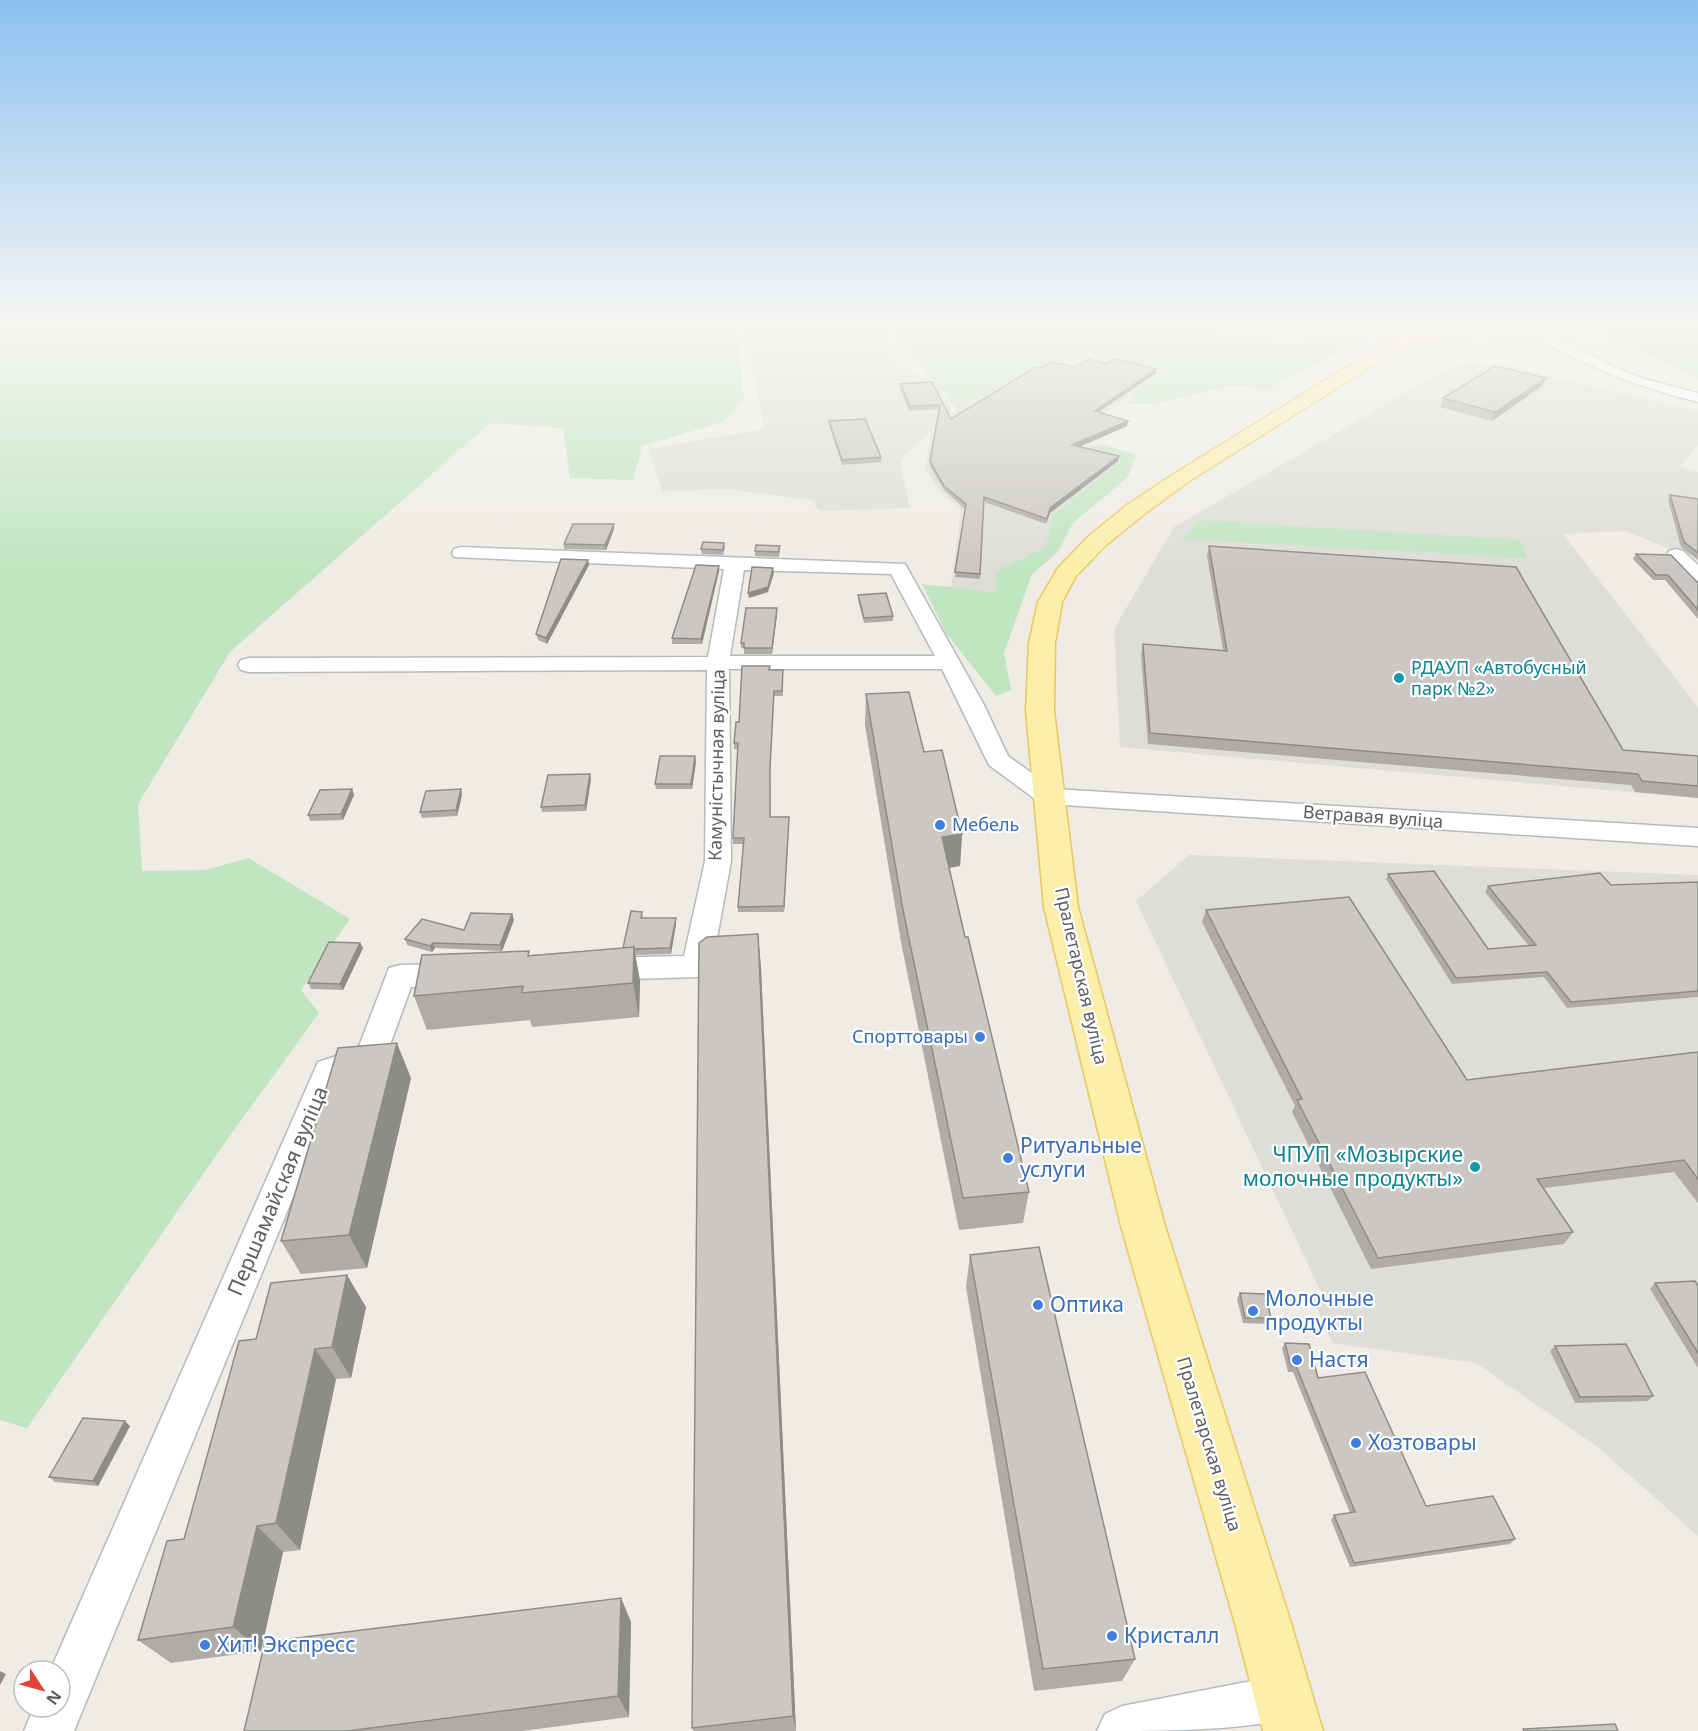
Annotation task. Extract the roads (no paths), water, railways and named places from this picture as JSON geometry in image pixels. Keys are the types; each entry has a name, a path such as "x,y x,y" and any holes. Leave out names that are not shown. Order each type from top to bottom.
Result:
{"main road":[{"name":"Пралетарская вуліца","path":"1288,1715 1262,1620 1140,1215 1061,907 1040,711 1042,643 1050,602 1066,573 1097,541 1135,510 1292,408"}],"street":[{"path":"462,553 898,568 973,705 998,760 1048,796"},
{"path":"1676,555 1698,575"},
{"name":"Камуністычная вуліца","path":"566,970 697,966 718,861 718,664 735,564"},
{"path":"249,665 950,662"},
{"name":"Ветравая вуліца","path":"1048,796 1698,837"},
{"name":"Першамайская вуліца","path":"72,1675 329,1071 371,1058 400,976 483,974"},
{"path":"1122,1731 1288,1715"}],"place":[{"name":"РДАУП «Автобусный парк №2»","path":"1399,678"},
{"name":"Мебель","path":"940,825"},
{"name":"Спорттовары","path":"980,1037"},
{"name":"Ритуальные услуги","path":"1008,1158"},
{"name":"ЧПУП «Мозырские молочные продукты»","path":"1475,1167"},
{"name":"Оптика","path":"1038,1305"},
{"name":"Молочные продукты","path":"1253,1311"},
{"name":"Настя","path":"1297,1360"},
{"name":"Хозтовары","path":"1356,1443"},
{"name":"Кристалл","path":"1112,1636"},
{"name":"Хит! Экспресс","path":"205,1645"}]}
